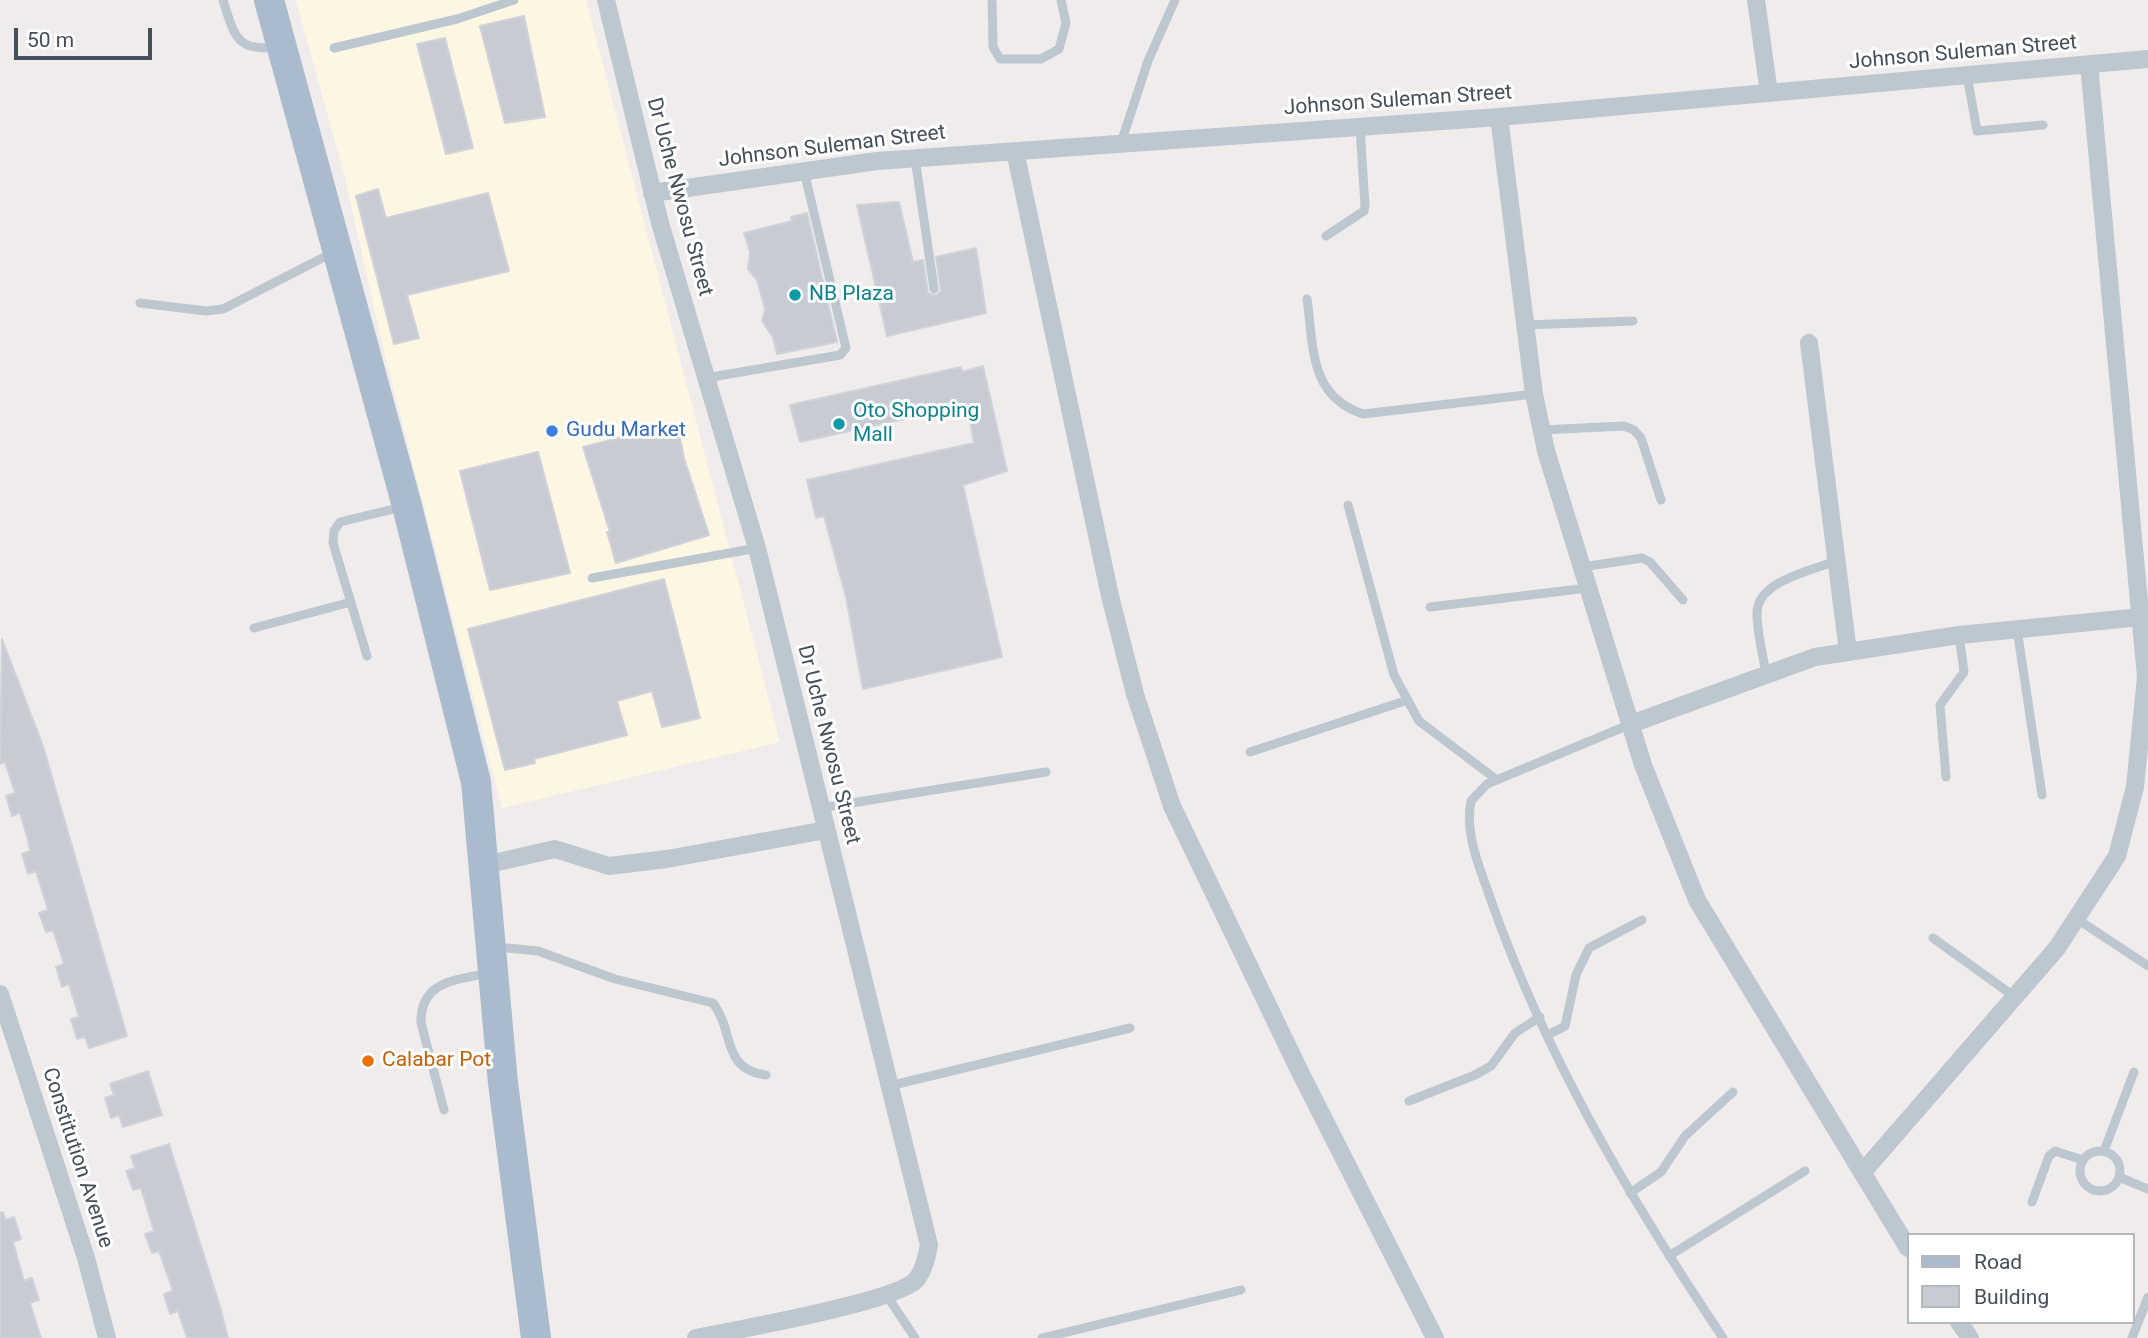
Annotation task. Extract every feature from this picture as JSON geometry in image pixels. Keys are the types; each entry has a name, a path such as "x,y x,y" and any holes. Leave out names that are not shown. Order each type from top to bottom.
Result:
{"main road":[{"path":"269,0 284,44 335,251 407,506 476,782 503,1083 536,1338"}],"street":[{"name":"Dr Uche Nwosu Street","path":"606,0 652,193 757,548 929,1245 925,1264 916,1280 887,1296 696,1338"},
{"path":"1756,0 1769,93"},
{"name":"Johnson Suleman Street","path":"652,193 915,158 1499,117 2148,59"},
{"path":"1862,1173 2015,997 2077,919 2117,856 2135,787 2146,677 2089,64"},
{"path":"1499,117 1534,394 1541,430 1643,765 1697,900 1906,1245"},
{"path":"1015,151 1110,596 1135,694 1172,806 1299,1070 1435,1338"},
{"path":"1810,343 1848,652"},
{"path":"1631,723 1815,657 1959,635 2141,617"},
{"path":"485,865 555,849 609,866 667,859 826,830"},
{"name":"Constitution Avenue","path":"0,994 86,1258 107,1338"}],"lane":[{"path":"223,0 232,27 247,47 262,49 284,44"},
{"path":"334,48 457,19 514,0"},
{"path":"992,0 993,47 1000,59 1041,59 1059,49 1066,23 1061,0"},
{"path":"1121,143 1148,61 1175,0"},
{"path":"1967,75 1976,131 2043,125"},
{"path":"1326,236 1364,211 1360,127"},
{"path":"915,158 933,289"},
{"path":"706,378 840,355 846,348 804,171"},
{"path":"140,303 206,311 223,309 335,251"},
{"path":"1307,299 1317,371 1326,392 1344,408 1363,414 1534,394"},
{"path":"1525,325 1633,321"},
{"path":"1541,430 1624,426 1634,430 1641,438 1661,500"},
{"path":"1348,505 1394,675 1419,721 1497,780"},
{"path":"367,656 333,543 334,531 340,522 407,506"},
{"path":"592,578 757,548"},
{"path":"1582,567 1642,558 1650,562 1683,600"},
{"path":"1766,674 1756,611 1762,596 1777,584 1837,561"},
{"path":"1430,607 1588,588"},
{"path":"254,628 351,601"},
{"path":"2017,629 2042,795"},
{"path":"1946,777 1940,705 1964,672 1959,635"},
{"path":"1250,752 1408,700"},
{"path":"1631,723 1497,780 1477,792 1471,801 1469,829 1503,935 1589,1119 1630,1194 1723,1338"},
{"path":"820,808 1046,772"},
{"path":"2077,919 2148,966"},
{"path":"1548,1035 1565,1026 1576,975 1589,948 1642,920"},
{"path":"1934,938 2015,997"},
{"path":"444,1111 421,1023 421,1009 425,998 442,984 493,959 538,951 615,979 713,1003 738,1063 748,1073 766,1075"},
{"path":"1409,1101 1491,1066 1515,1033 1540,1017"},
{"path":"889,1086 1130,1028"},
{"path":"2105,1151 2134,1072"},
{"path":"1630,1194 1661,1172 1685,1136 1733,1092"},
{"path":"2032,1202 2049,1156 2054,1151 2083,1160"},
{"path":"2105,1151 2118,1161 2119,1177 2108,1189 2091,1189 2081,1177 2083,1160 2088,1154 2105,1151"},
{"path":"1669,1256 1805,1171"},
{"path":"2119,1177 2148,1189"},
{"path":"1042,1338 1241,1290"},
{"path":"887,1296 915,1338"},
{"path":"2132,1338 2148,1297"}],"shaded area":[{"name":"Gudu Market","path":"296,0 586,0 780,742 502,808 385,356 345,178"}],"building":[{"path":"524,16 545,117 505,123 480,26"},
{"path":"445,38 473,148 446,154 417,44"},
{"path":"378,189 386,218 488,193 509,271 407,295 419,338 394,344 356,196"},
{"path":"899,202 913,262 923,260 928,293 936,296 941,291 936,257 976,248 986,313 887,336 857,205"},
{"name":"NB Plaza","path":"807,213 837,342 777,354 773,337 762,321 765,309 757,280 748,269 750,252 744,233 792,221 791,217"},
{"path":"983,366 1007,471 963,485 1002,657 863,689 846,597 824,516 816,518 807,480 974,443 967,405 800,442 790,405 961,367 962,372"},
{"path":"677,423 684,458 709,535 616,563 607,532 610,532 583,447"},
{"path":"538,452 570,573 490,590 460,471"},
{"path":"664,579 700,718 662,727 652,691 617,701 627,735 534,759 535,763 505,770 468,629"},
{"path":"2,639 43,746 127,1036 89,1048 85,1037 77,1039 71,1019 79,1017 69,984 62,987 56,967 64,964 53,930 46,932 39,913 48,910 36,871 28,874 22,854 30,851 28,840 20,813 12,816 6,796 15,793 5,762 0,764"},
{"path":"148,1071 162,1115 123,1127 119,1115 111,1118 105,1098 114,1095 110,1084"},
{"path":"169,1144 228,1338 187,1338 178,1311 170,1314 164,1294 173,1291 159,1251 152,1253 145,1234 154,1231 141,1188 133,1190 126,1171 135,1168 131,1156"},
{"path":"3,1212 5,1220 14,1217 21,1239 13,1242 24,1281 32,1278 39,1300 30,1303 41,1338 0,1338 0,1213"}],"place":[{"name":"NB Plaza","path":"795,295"},
{"name":"Oto Shopping Mall","path":"839,424"},
{"name":"Gudu Market","path":"552,431"},
{"name":"Calabar Pot","path":"368,1061"}]}
